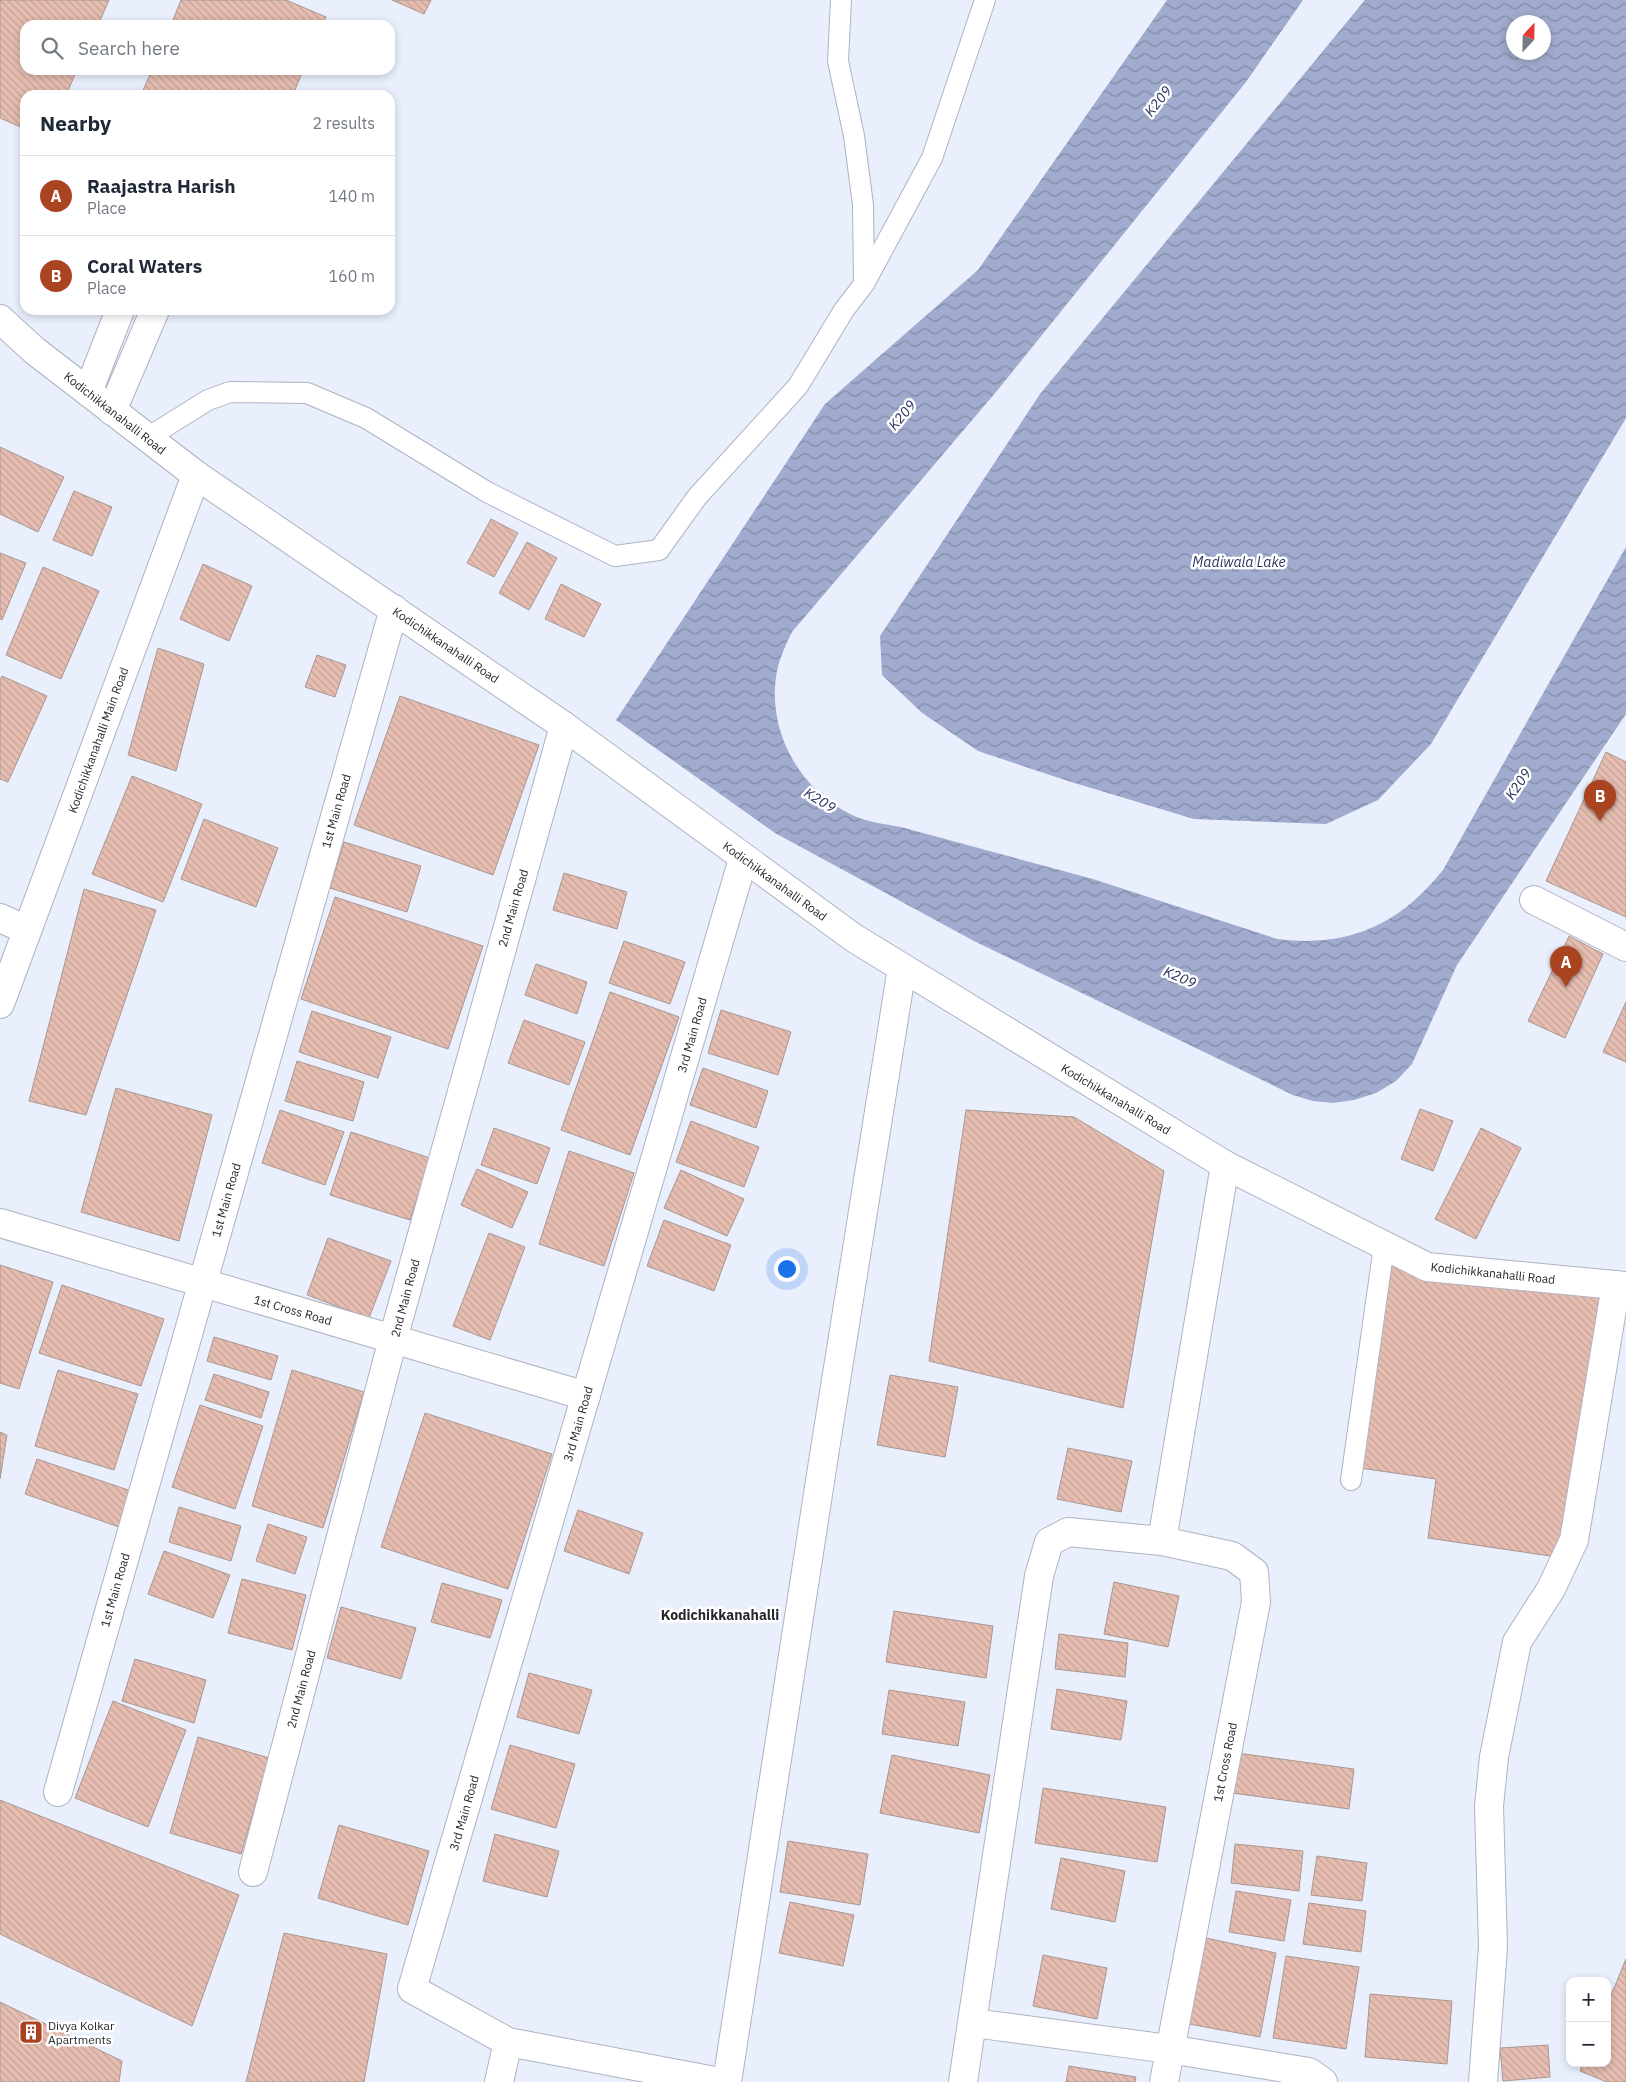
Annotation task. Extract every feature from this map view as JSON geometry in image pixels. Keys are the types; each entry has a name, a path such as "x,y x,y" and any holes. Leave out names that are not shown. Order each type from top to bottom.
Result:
{"street":[{"path":"88,392 118,315"},
{"path":"112,411 153,315"},
{"name":"Kodichikkanahalli Road","path":"0,319 35,351 196,475 564,726 743,859 854,938 1225,1165 1427,1267 1621,1285"},
{"name":"Kodichikkanahalli Main Road","path":"0,1004 196,475"},
{"name":"1st Main Road","path":"58,1792 394,609"},
{"name":"2nd Main Road","path":"253,1872 393,1339 564,726"},
{"name":"3rd Main Road","path":"508,2042 412,1989 743,859"},
{"path":"1534,900 1626,948"},
{"path":"0,918 27,930"},
{"path":"727,2082 902,968"},
{"path":"963,2082 1039,1576 1049,1542 1068,1532 1162,1541 1225,1165"},
{"name":"1st Cross Road","path":"0,1223 586,1396"},
{"path":"1483,2082 1493,1947 1489,1806 1494,1757 1516,1642 1551,1589 1574,1540 1621,1285"},
{"name":"1st Cross Road","path":"1162,1541 1232,1556 1254,1572 1256,1602 1169,2049"},
{"path":"973,2023 1169,2049 1309,2072 1323,2082"},
{"path":"499,2082 508,2042 720,2082"},
{"path":"1164,2082 1169,2049"}],"lane":[{"path":"842,0 838,61 854,136 863,204 864,284"},
{"path":"148,438 208,400 230,392 307,393 366,418 488,492 615,556 659,550 697,497 798,386 844,310 864,284 932,158 985,0"},
{"path":"1351,1480 1384,1246"}],"water":[{"name":"K209","path":"1167,0 1303,0 1246,82 996,392 792,632 783,651 777,671 776,714 790,754 801,773 831,803 856,817 901,827 1093,879 1277,939 1327,940 1349,936 1390,918 1426,889 1443,870 1626,547 1626,714 1457,965 1412,1064 1396,1081 1376,1093 1354,1100 1333,1103 1313,1101 1293,1095 974,941 775,833 616,720 825,404 978,270"},
{"name":"Madiwala Lake","path":"1365,0 1626,0 1626,418 1431,744 1378,800 1326,824 1194,819 1068,781 978,751 921,712 882,675 880,636 1040,394"}],"building":[{"path":"0,0 109,0 100,20 20,20 20,75 75,75 68,90 20,90 20,127 0,118"},
{"path":"181,0 286,0 326,17 324,20 173,20"},
{"path":"392,0 431,0 424,14"},
{"path":"150,75 301,75 295,90 143,90"},
{"path":"0,447 64,477 38,532 0,514"},
{"path":"74,491 112,507 92,556 53,540"},
{"path":"491,519 518,533 494,577 467,563"},
{"path":"527,542 557,558 529,610 499,593"},
{"path":"0,553 26,563 2,620 0,619"},
{"path":"203,564 252,586 229,641 180,619"},
{"path":"43,567 99,591 61,679 6,655"},
{"path":"561,584 601,604 584,637 545,619"},
{"path":"158,648 204,664 176,771 128,755"},
{"path":"317,655 346,665 335,697 305,687"},
{"path":"2,676 47,696 8,782 0,779 0,680"},
{"path":"400,696 539,745 493,875 354,825"},
{"path":"1606,752 1626,762 1626,917 1546,881"},
{"path":"132,776 202,804 163,902 92,874"},
{"path":"204,819 278,848 256,907 181,879"},
{"path":"344,842 421,866 407,912 330,888"},
{"path":"564,873 627,892 617,929 553,910"},
{"path":"84,889 156,910 86,1115 29,1101"},
{"path":"335,897 483,946 448,1049 301,999"},
{"path":"1569,936 1603,954 1565,1038 1528,1021"},
{"path":"624,941 685,962 670,1004 609,983"},
{"path":"536,964 587,982 577,1014 525,995"},
{"path":"610,992 679,1017 630,1155 561,1130"},
{"path":"1626,1002 1626,1062 1603,1052"},
{"path":"721,1010 791,1032 778,1075 708,1053"},
{"path":"312,1011 391,1037 378,1078 299,1052"},
{"path":"524,1020 585,1042 569,1085 508,1063"},
{"path":"297,1061 364,1082 353,1121 285,1101"},
{"path":"703,1068 768,1091 756,1128 690,1105"},
{"path":"116,1088 212,1115 179,1241 81,1212"},
{"path":"1420,1109 1453,1121 1433,1171 1401,1159"},
{"path":"280,1110 344,1132 325,1185 262,1163"},
{"path":"966,1110 1074,1117 1164,1171 1123,1408 929,1361"},
{"path":"691,1121 759,1147 744,1187 676,1162"},
{"path":"494,1128 550,1148 537,1184 481,1165"},
{"path":"1481,1128 1521,1148 1476,1239 1435,1219"},
{"path":"351,1132 430,1158 410,1220 330,1195"},
{"path":"569,1151 634,1173 604,1266 539,1244"},
{"path":"477,1169 528,1192 512,1228 461,1205"},
{"path":"681,1170 744,1199 727,1236 664,1208"},
{"path":"664,1220 731,1245 714,1291 647,1266"},
{"path":"489,1233 525,1247 490,1340 453,1326"},
{"path":"328,1238 391,1261 369,1318 307,1295"},
{"path":"1390,1262 1602,1292 1564,1558 1428,1538 1436,1479 1360,1468"},
{"path":"0,1265 53,1282 19,1389 0,1383"},
{"path":"62,1285 164,1319 141,1386 39,1353"},
{"path":"214,1337 278,1356 271,1380 207,1361"},
{"path":"58,1370 138,1394 114,1470 35,1446"},
{"path":"292,1370 364,1392 323,1528 252,1506"},
{"path":"214,1374 269,1392 261,1418 205,1400"},
{"path":"890,1375 958,1387 945,1457 877,1445"},
{"path":"200,1405 263,1426 235,1509 172,1487"},
{"path":"425,1413 552,1454 508,1589 381,1547"},
{"path":"0,1432 7,1435 0,1479"},
{"path":"1068,1448 1132,1461 1121,1512 1057,1499"},
{"path":"37,1459 131,1491 119,1527 25,1494"},
{"path":"179,1507 241,1526 231,1561 169,1542"},
{"path":"578,1510 643,1533 629,1574 564,1551"},
{"path":"268,1524 307,1537 295,1574 256,1561"},
{"path":"164,1551 230,1575 213,1618 148,1594"},
{"path":"242,1579 306,1595 292,1650 228,1633"},
{"path":"1114,1582 1179,1596 1168,1647 1104,1634"},
{"path":"442,1583 502,1600 490,1638 431,1622"},
{"path":"341,1607 416,1628 401,1679 327,1658"},
{"path":"894,1611 993,1626 986,1678 886,1662"},
{"path":"1059,1634 1128,1643 1125,1677 1055,1669"},
{"path":"135,1659 206,1680 194,1723 122,1701"},
{"path":"529,1673 592,1690 579,1734 517,1717"},
{"path":"1057,1689 1127,1701 1121,1740 1051,1729"},
{"path":"889,1690 965,1702 958,1746 882,1734"},
{"path":"113,1701 186,1730 148,1827 75,1798"},
{"path":"198,1737 269,1758 241,1854 170,1833"},
{"path":"510,1745 575,1764 556,1828 491,1809"},
{"path":"1237,1753 1354,1769 1349,1809 1232,1793"},
{"path":"892,1755 990,1775 979,1833 880,1813"},
{"path":"1043,1788 1166,1807 1157,1862 1035,1843"},
{"path":"0,1800 239,1895 192,2026 0,1934"},
{"path":"339,1825 429,1851 408,1925 318,1898"},
{"path":"495,1834 559,1851 547,1897 483,1881"},
{"path":"788,1841 868,1854 860,1905 780,1892"},
{"path":"1235,1844 1303,1851 1299,1891 1231,1883"},
{"path":"1317,1856 1367,1863 1362,1901 1311,1895"},
{"path":"1061,1858 1125,1871 1115,1922 1051,1909"},
{"path":"1236,1891 1291,1900 1284,1941 1229,1932"},
{"path":"790,1902 854,1915 843,1966 779,1953"},
{"path":"1309,1903 1366,1911 1361,1952 1303,1944"},
{"path":"284,1933 387,1954 364,2082 246,2082"},
{"path":"1206,1938 1276,1953 1260,2037 1189,2024"},
{"path":"1043,1955 1107,1968 1097,2019 1033,2006"},
{"path":"1286,1956 1359,1967 1346,2049 1273,2038"},
{"path":"1626,1959 1626,2082 1607,2082 1580,2071 1582,2067 1611,2067 1611,1995"},
{"path":"1370,1994 1452,2001 1447,2064 1365,2057"},
{"name":"Divya Kolkar Apartments","path":"0,2002 122,2061 119,2082 0,2082"},
{"path":"1548,2045 1550,2077 1503,2081 1500,2048"},
{"path":"1069,2066 1136,2077 1135,2082 1066,2082"}],"place":[{"name":"Coral Waters","path":"1600,821"},
{"name":"Raajastra Harish","path":"1566,987"},
{"name":"Divya Kolkar Apartments","path":"31,2032"}],"district":[{"name":"Kodichikkanahalli","path":"720,1615"}]}
